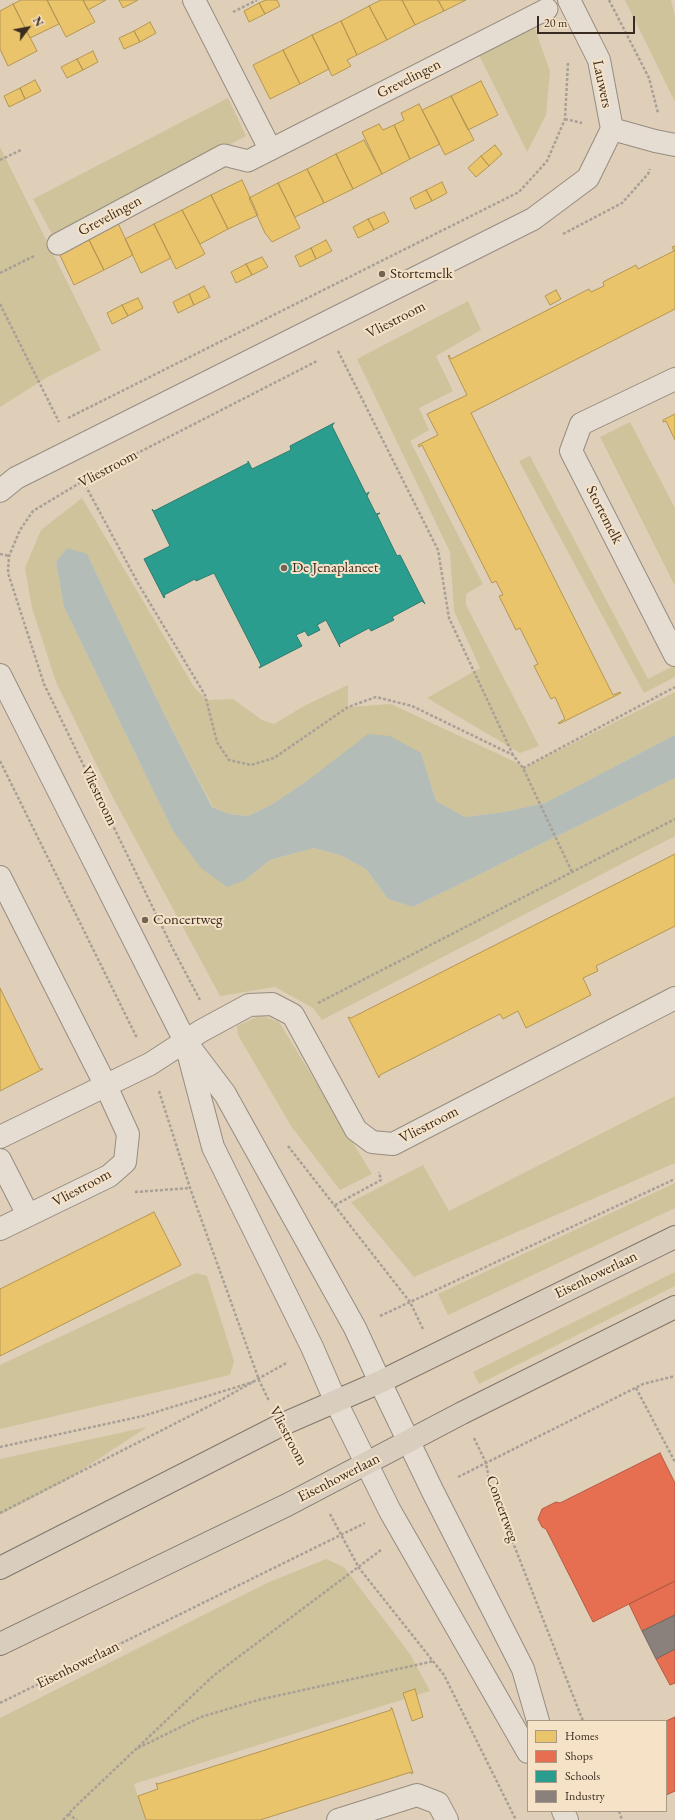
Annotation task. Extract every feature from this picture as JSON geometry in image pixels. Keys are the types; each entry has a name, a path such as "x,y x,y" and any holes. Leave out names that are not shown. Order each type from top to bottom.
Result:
{"main road":[{"name":"Eisenhowerlaan","path":"0,1568 281,1425 380,1382 675,1236"},
{"name":"Eisenhowerlaan","path":"0,1644 317,1489 462,1413 675,1306"}],"street":[{"path":"194,0 270,149"},
{"name":"Lauwers","path":"569,0 599,60 612,129 665,143"},
{"name":"Grevelingen","path":"58,244 224,155 248,161 547,9"},
{"name":"Vliestroom","path":"0,491 16,478 533,219 588,178 612,129"},
{"name":"Stortemelk","path":"675,379 581,424 571,451 675,655"},
{"path":"0,676 185,1041 225,1094 355,1328 432,1490 523,1669 538,1720"},
{"name":"Vliestroom","path":"0,877 106,1086 128,1134 125,1162 110,1176 0,1229"},
{"name":"Vliestroom","path":"372,1142 393,1144 675,998"},
{"path":"0,1137 150,1064 213,1024 250,1005 272,1004 293,1016 356,1130 372,1142"},
{"path":"185,1041 213,1147 312,1347 336,1402 390,1511 527,1750"},
{"path":"0,1160 28,1215"},
{"path":"338,1820 417,1795 438,1803 447,1820"}],"path":[{"path":"560,236 622,203 648,174 665,143 649,78 609,0"},
{"name":"Lauwers","path":"59,422 519,192 547,161 565,119 568,62 566,56"},
{"path":"0,160 21,150"},
{"path":"0,273 58,244"},
{"path":"0,304 59,422 52,426"},
{"path":"330,354 344,347"},
{"path":"338,351 438,550 449,618 513,755 523,768 556,841 572,872"},
{"name":"Vliestroom","path":"213,1024 173,950 44,684 8,574 9,556 20,530 33,511 83,481 324,358"},
{"path":"83,481 139,585 205,695 217,742 229,760 251,766 274,758 348,707 376,697 412,706 513,755"},
{"path":"0,554 9,556"},
{"path":"523,768 675,687"},
{"path":"293,1016 675,819"},
{"path":"335,1206 381,1180 372,1142"},
{"path":"286,1144 410,1302 436,1354"},
{"path":"110,1176 135,1192 190,1188"},
{"path":"410,1302 675,1179"},
{"path":"0,1513 259,1380 312,1347"},
{"path":"432,1490 636,1388 675,1376"},
{"path":"0,1447 144,1416 259,1380"},
{"name":"Vliestroom","path":"259,1380 281,1425 317,1489 340,1535"},
{"path":"636,1388 675,1462"},
{"name":"Concertweg","path":"462,1413 486,1463 490,1484 583,1720"},
{"name":"Eisenhowerlaan","path":"0,1703 390,1511"},
{"path":"63,1820 213,1676 359,1568 403,1533"},
{"path":"340,1535 359,1568 434,1661 451,1688 516,1820"},
{"path":"135,1750 201,1717 258,1700 434,1661"},
{"path":"68,1814 77,1820"}],"shaded area":[{"path":"625,0 671,0 675,17 675,102"},
{"path":"534,26 550,71 546,115 527,152 479,55"},
{"path":"228,98 246,136 53,236 33,199"},
{"path":"0,147 101,350 46,378 0,407"},
{"path":"468,301 481,330 436,356 453,391 419,408 429,430 410,441 483,584 466,594 466,605 539,746 520,753 427,698 480,668 454,611 450,552 357,359"},
{"path":"630,422 675,508 675,586 600,437"},
{"path":"530,456 648,679 675,665 675,677 644,693 519,461"},
{"path":"82,498 194,687 207,700 233,699 262,720 274,724 304,706 348,685 348,707 391,704 526,767 675,692 675,735 545,803 504,812 465,817 436,801 421,753 307,781 271,805 248,816 229,814 213,807 164,714 87,554 56,562 64,607 173,831 245,880 270,860 314,848 340,855 366,869 388,899 413,907 675,778 675,836 322,1020 313,1008 275,987 220,996 110,792 56,682 32,608 25,568 41,530"},
{"path":"67,548 87,554 164,714 212,807 229,814 248,816 271,805 307,781 368,734 390,736 421,753 436,801 465,817 504,812 545,803 675,735 675,778 413,907 388,899 366,869 340,855 314,848 270,860 245,880 227,887 202,869 173,831 64,607 56,562"},
{"path":"261,1015 279,1022 372,1174 340,1190 291,1126 238,1035 237,1026"},
{"path":"675,1096 675,1163 414,1277 351,1202 423,1165 449,1211"},
{"path":"675,1183 675,1208 448,1315 438,1294"},
{"path":"675,1272 675,1286 479,1384 473,1372"},
{"path":"196,1273 207,1276 234,1361 230,1375 0,1429 0,1365"},
{"path":"147,1427 65,1481 0,1515 0,1459"},
{"path":"326,1559 344,1567 410,1654 430,1691 134,1784 146,1820 0,1820 0,1718 267,1583"}],"building: Homes":[{"path":"21,0 47,0 59,24 30,38 13,4"},
{"path":"47,0 83,0 95,22 66,37"},
{"path":"83,0 106,0 88,10"},
{"path":"119,0 138,0 123,8"},
{"path":"266,0 277,0 280,6 265,14 259,3"},
{"path":"381,0 402,0 415,25 387,40 369,6"},
{"path":"402,0 438,0 444,11 415,25"},
{"path":"438,0 466,0 444,11"},
{"path":"259,3 265,14 249,22 244,11"},
{"path":"13,4 37,51 8,66 0,49 0,11"},
{"path":"369,6 387,40 357,55 341,21"},
{"path":"341,21 357,55 347,60 351,66 332,76 312,35"},
{"path":"150,22 156,33 140,42 134,31"},
{"path":"134,31 140,42 124,49 119,38"},
{"path":"312,35 329,69 300,84 283,50"},
{"path":"283,50 300,84 270,99 253,65"},
{"path":"93,51 98,62 83,70 77,59"},
{"path":"77,59 83,70 67,78 61,67"},
{"path":"35,80 41,91 25,99 20,88"},
{"path":"481,81 498,115 468,130 451,96"},
{"path":"20,88 25,99 9,107 4,96"},
{"path":"451,96 474,140 445,155 422,110"},
{"path":"419,104 440,144 410,159 394,125 404,120 401,113"},
{"path":"379,124 383,130 394,125 410,159 382,174 362,132"},
{"path":"364,140 382,174 353,189 336,154"},
{"path":"495,145 502,154 489,166 481,156"},
{"path":"336,154 353,189 324,203 307,169"},
{"path":"481,156 489,166 476,177 468,168"},
{"path":"307,169 324,203 295,217 278,183"},
{"path":"242,180 258,215 228,229 211,195"},
{"path":"442,182 447,193 432,201 426,190"},
{"path":"278,183 300,228 272,242 265,233 249,198"},
{"path":"426,190 432,201 415,209 410,198"},
{"path":"211,195 228,229 200,244 182,210"},
{"path":"182,210 205,254 176,269 154,224"},
{"path":"384,212 389,222 374,230 368,219"},
{"path":"368,219 374,230 358,238 353,227"},
{"path":"117,221 133,255 104,270 87,236"},
{"path":"154,224 171,258 141,273 125,239"},
{"path":"87,236 104,270 74,285 58,251"},
{"path":"326,240 332,251 316,259 311,248"},
{"path":"675,246 675,309 471,413 613,695 620,692 621,693 559,724 558,723 565,719 555,697 551,699 534,666 538,664 520,628 516,630 499,596 503,595 496,581 492,583 422,445 419,447 418,445 438,435 427,414 467,395 448,356 449,355 451,359 589,289 591,292 604,286 603,282 636,265 638,269 674,251 672,247"},
{"path":"311,248 316,259 300,267 295,256"},
{"path":"262,257 268,267 252,275 246,264"},
{"path":"246,264 252,275 236,283 231,272"},
{"path":"204,286 210,297 194,305 189,294"},
{"path":"556,290 561,299 550,305 545,296"},
{"path":"189,294 194,305 178,313 173,302"},
{"path":"138,298 143,308 128,316 122,305"},
{"path":"122,305 128,316 112,324 107,313"},
{"path":"675,414 675,440 666,421 663,422 663,420"},
{"path":"675,854 675,926 596,966 598,971 583,978 591,995 526,1028 518,1011 503,1019 500,1014 380,1075 379,1078 348,1017 351,1018"},
{"path":"0,988 40,1069 43,1069 0,1091"},
{"path":"154,1212 181,1265 0,1356 0,1289"},
{"path":"415,1689 423,1717 412,1721 403,1693"},
{"path":"391,1708 413,1773 411,1774 411,1772 260,1820 146,1820 138,1796 158,1789 156,1783 158,1784 391,1710"}],"building: Shops":[{"path":"660,1453 675,1483 675,1581 593,1622 546,1529 542,1527 538,1519 542,1509 556,1502 560,1503"},
{"path":"675,1581 675,1615 642,1631 629,1604"},
{"path":"675,1649 675,1683 670,1685 656,1659"},
{"path":"675,1717 675,1791 667,1795 667,1721"}],"building: Schools":[{"path":"334,423 332,426 366,494 369,492 367,496 376,514 380,513 377,515 397,556 400,555 425,604 422,601 392,617 394,620 371,631 369,628 339,644 340,647 326,620 317,625 320,630 308,636 305,631 296,635 302,646 259,668 261,665 214,573 196,581 195,579 164,595 164,598 144,559 170,546 152,509 154,511 248,463 248,461 252,469 291,450 290,446"}],"building: Industry":[{"path":"675,1615 675,1649 656,1659 642,1631"}],"place":[{"name":"Stortemelk","path":"382,274"},
{"name":"De Jenaplaneet","path":"284,568"},
{"name":"Concertweg","path":"145,920"}]}
